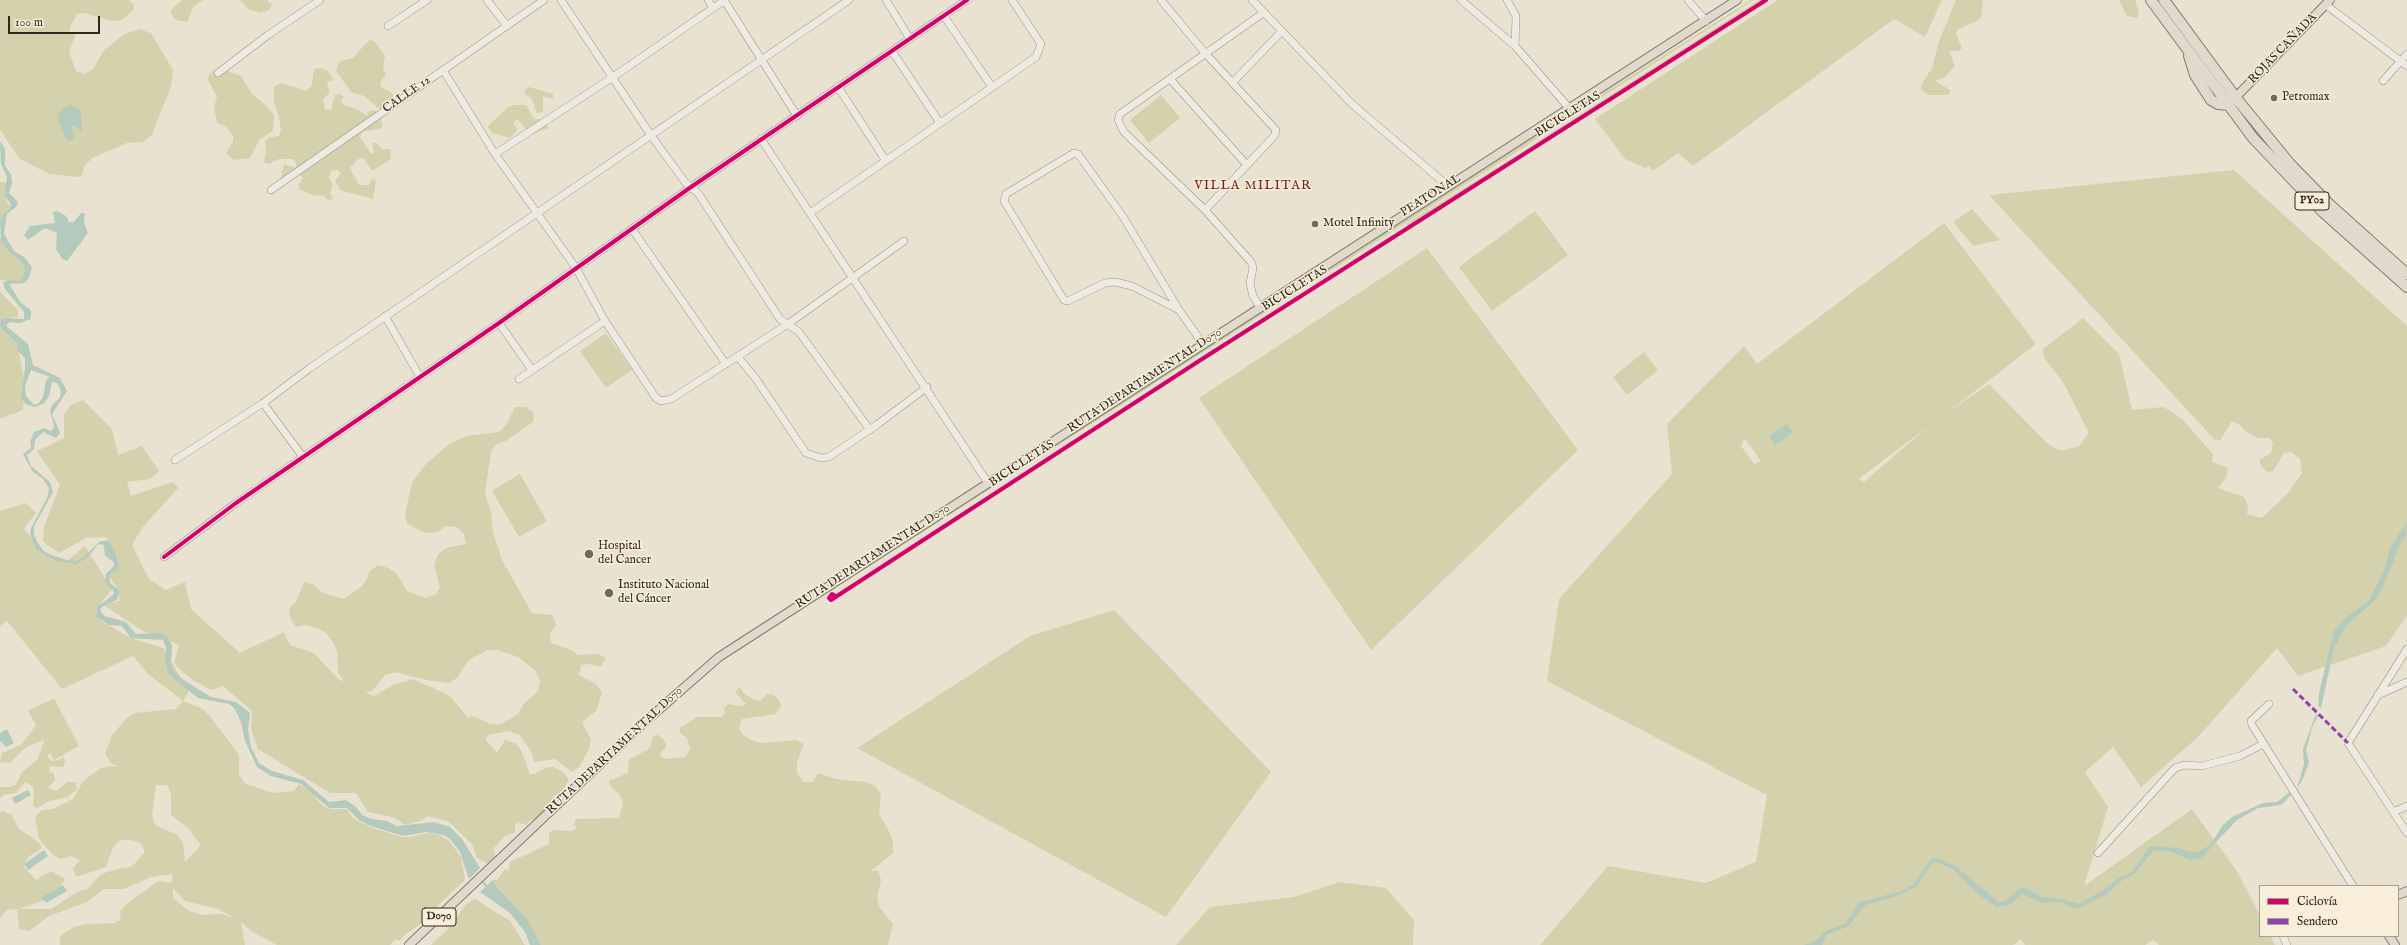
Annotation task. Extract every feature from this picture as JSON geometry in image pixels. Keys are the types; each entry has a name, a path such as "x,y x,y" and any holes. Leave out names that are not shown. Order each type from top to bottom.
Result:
{"highway":[{"name":"PY02","path":"2151,0 2185,47 2290,164 2329,204 2407,274"},
{"name":"PY02","path":"2164,0 2232,101 2253,138 2323,212 2407,287"}],"main road":[{"name":"RUTA DEPARTAMENTAL D070","path":"409,945 638,728 719,657 1737,0"},
{"name":"ROJAS CAÑADA","path":"2232,101 2328,2"}],"street":[{"path":"218,73 268,35 320,0"},
{"path":"388,26 427,0"},
{"path":"487,0 507,26"},
{"name":"CALLE 12","path":"270,190 544,0"},
{"path":"561,0 650,134 691,187 698,193 780,319 799,332 870,430"},
{"path":"708,0 713,8"},
{"path":"495,154 613,77 724,0 797,116"},
{"path":"175,460 263,403 385,316 848,0"},
{"path":"886,0 910,39"},
{"path":"164,556 236,503 420,377 691,187 967,0"},
{"path":"810,213 1036,57 1042,44 1012,0"},
{"path":"1161,0 1206,53 1276,130 1275,135 1205,210"},
{"path":"1252,0 1352,104 1448,186"},
{"path":"1461,0 1515,46 1570,108"},
{"path":"1507,0 1516,16 1515,46"},
{"path":"1688,0 1706,21"},
{"path":"2328,2 2404,64"},
{"path":"1260,307 1253,296 1250,283 1253,268 1251,262 1205,210 1119,126 1120,114 1263,13"},
{"path":"944,16 992,87"},
{"path":"1233,82 1282,31"},
{"path":"892,51 940,123"},
{"path":"2383,81 2404,64 2407,54"},
{"path":"443,70 495,154 576,268 605,321 656,398 661,401 671,399 738,357 788,324 853,276 904,242"},
{"path":"1170,79 1248,165"},
{"path":"838,88 886,161"},
{"path":"761,140 927,387 988,482"},
{"path":"1179,310 1142,290 1115,282 1104,283 1068,301 1064,300 1004,201 1006,194 1074,153 1078,154 1122,215 1179,310 1203,344"},
{"path":"632,228 726,364"},
{"path":"385,316 420,377"},
{"path":"519,379 605,321"},
{"path":"499,322 532,370"},
{"path":"738,357 756,379 806,453 821,458 829,457 870,430 927,387"},
{"path":"263,403 303,457"},
{"path":"2407,649 2348,743 2407,833"},
{"path":"2377,695 2407,682"},
{"path":"2269,704 2251,721 2290,788 2352,885"},
{"path":"2098,854 2175,768 2184,765 2202,766 2240,756 2263,744"},
{"path":"2393,812 2407,806"}],"shaded area":[{"path":"0,0 129,0 134,5 133,10 122,20 112,21 84,13 77,14 70,27 70,33 76,35 69,50 76,71 84,74 93,69 104,50 125,34 139,29 151,33 173,70 171,86 152,135 143,142 127,143 92,158 85,165 82,175 77,177 49,174 20,159 0,130"},
{"path":"182,0 204,0 194,6 187,22 176,20 171,14 171,10"},
{"path":"240,0 267,0 272,5 269,10 261,13 248,9"},
{"path":"1751,0 1754,0 827,593 825,590 1355,253 1451,189"},
{"path":"1759,0 1764,0 1445,204 1432,212 1430,209 1514,157"},
{"path":"1778,0 1942,0 1925,37 1894,19 1693,166 1678,153 1653,171 1649,166 1645,168 1625,159 1595,119"},
{"path":"1956,0 1983,0 1981,17 1977,21 1958,29 1956,34 1962,48 1959,51 1949,51 1955,66 1945,77 1935,81 1950,90 1949,95 1929,95 1921,90 1921,85 1932,68 1939,41"},
{"path":"2119,0 2135,0 2139,13 2137,18 2127,16"},
{"path":"369,40 374,41 385,56 383,68 386,75 381,81 380,86 392,93 394,99 392,104 384,110 377,107 364,96 351,92 336,71 340,61 353,58"},
{"path":"321,68 328,71 334,80 329,81 327,85 330,92 323,99 325,109 331,110 335,95 340,94 344,97 341,101 344,105 359,110 367,116 369,111 374,110 381,116 382,128 362,132 360,137 371,154 374,152 372,143 377,143 382,149 390,149 391,159 374,170 371,170 364,158 358,159 350,168 359,185 369,185 372,178 376,181 373,199 340,190 335,181 341,173 337,170 331,171 329,178 333,185 330,192 333,199 328,200 323,195 315,196 299,189 299,184 303,178 299,174 283,179 281,177 284,164 296,168 296,162 292,159 279,159 269,164 264,162 266,152 265,141 268,138 279,136 281,130 279,117 274,103 274,87 280,83 307,91 312,85 314,69"},
{"path":"223,69 241,76 252,94 268,107 274,115 273,131 260,139 250,158 234,160 226,154 233,141 233,136 227,127 217,123 214,107 217,97 207,78 213,70"},
{"path":"529,87 553,94 553,99 543,96 543,112 537,113 531,98 524,94 525,90"},
{"path":"1161,95 1180,118 1149,143 1130,120"},
{"path":"72,105 80,110 82,129 81,131 76,126 71,126 74,137 71,141 66,139 57,116 65,107"},
{"path":"513,105 526,105 534,119 542,119 549,128 530,135 520,121 516,119 513,124 518,129 510,138 492,133 488,127 489,125 508,107"},
{"path":"0,141 5,149 5,166 11,174 12,183 9,193 18,202 16,207 7,214 4,234 14,251 24,257 32,267 29,278 24,283 9,284 21,303 31,310 31,319 20,323 10,322 6,326 28,344 33,365 60,378 67,391 52,414 60,433 56,438 43,432 35,440 34,449 27,455 31,466 50,482 53,492 34,526 34,534 37,542 44,551 55,557 76,562 86,555 100,541 108,541 114,549 119,567 117,571 111,573 109,579 111,584 118,589 119,592 117,600 103,606 100,610 104,616 126,622 136,634 161,633 166,636 172,645 171,662 173,670 179,677 211,697 236,702 250,713 248,730 251,747 259,763 272,771 303,780 329,802 346,800 356,807 362,815 372,819 387,821 397,826 434,822 450,827 462,839 480,868 469,879 460,852 450,839 444,835 426,832 403,836 368,825 359,820 347,808 329,808 301,784 271,776 257,767 245,741 241,722 235,709 229,704 198,698 173,678 168,672 165,659 166,648 163,640 131,638 122,626 109,625 96,616 97,607 113,595 114,592 105,582 106,574 114,566 114,562 105,556 104,545 98,544 89,556 77,564 57,561 37,550 30,534 31,528 48,496 49,488 42,478 33,472 23,454 31,448 30,442 34,432 45,428 50,431 53,430 54,425 50,411 52,405 60,398 61,391 57,383 52,382 49,396 43,404 35,407 25,404 21,396 25,358 17,350 17,343 1,328 1,319 24,319 24,312 5,289 3,282 9,280 21,281 25,270 22,263 10,253 1,241 0,221 3,213 9,209 11,204 4,195 7,177 1,164","holes":["31,370 50,377 46,380 43,397 39,403 34,405 26,396 25,386"]},
{"path":"2234,170 2407,326 2407,616 2386,646 2298,676 2277,648 2198,737 2141,787 2113,747 2085,772 2108,807 2084,886 2192,809 2238,873 2259,914 2259,937 2271,937 2275,945 2159,945 2153,940 2145,945 2025,945 2021,939 2013,945 1540,945 1608,866 1706,883 1756,862 1767,795 1547,681 1559,599 1672,474 1667,424 1744,346 1757,364 1944,223 2036,344 1948,412 1989,384 2049,445 2062,451 2079,446 2089,433 2063,382 2044,358 2043,349 2083,318 2119,354 2132,410 2164,407 2182,419 2213,454 2212,462 2228,468 2226,478 2218,488 2244,497 2248,505 2247,514 2262,518 2288,493 2302,473 2300,459 2291,452 2284,453 2273,471 2267,472 2261,466 2259,460 2271,453 2273,443 2269,438 2257,438 2246,432 2239,424 2232,421 2220,440 2214,439 1989,195","holes":["1930,425 1864,482 1859,479","1745,439 1761,461 1754,464 1741,446"]},
{"path":"0,182 6,182 4,195 10,207 3,213 0,221"},
{"path":"1429,209 1432,213 1408,227 1406,224"},
{"path":"1972,209 2000,240 1973,246 1953,222"},
{"path":"57,211 66,216 69,222 74,222 81,213 85,213 84,223 88,233 67,261 62,259 56,249 57,233 45,228 28,240 24,235 30,226 55,223 53,212"},
{"path":"1535,211 1568,255 1492,311 1459,267"},
{"path":"0,237 11,254 22,263 25,270 21,281 0,280"},
{"path":"1427,248 1578,450 1371,650 1199,398"},
{"path":"0,292 18,310 18,317 1,319 0,322"},
{"path":"0,324 17,343 24,379 23,410 0,419"},
{"path":"606,333 632,370 606,388 580,351"},
{"path":"1644,352 1658,370 1627,395 1613,377"},
{"path":"83,400 112,429 118,455 142,446 159,471 150,479 127,482 131,496 173,482 178,488 142,528 132,545 149,579 166,590 185,582 191,609 240,653 284,632 290,645 314,653 337,678 344,682 338,672 337,651 333,642 326,633 317,628 306,625 296,627 290,618 289,608 296,602 304,582 314,585 321,592 343,599 360,588 366,581 370,571 378,565 388,568 397,574 407,591 426,598 435,595 440,587 434,565 438,554 446,548 466,544 464,534 457,527 446,526 437,532 426,533 407,524 405,514 412,483 425,465 449,444 467,436 499,432 506,425 515,407 526,407 534,413 533,422 506,441 496,444 491,452 485,493 491,512 493,532 502,560 532,613 552,615 556,625 550,633 551,643 569,649 578,655 598,654 606,658 601,667 591,664 581,665 579,675 596,684 602,693 596,711 582,722 591,740 589,749 579,767 572,772 555,759 534,762 532,753 520,735 509,731 489,735 485,739 497,753 505,740 515,743 521,750 530,774 535,774 548,767 554,767 563,772 569,780 561,794 552,796 555,799 552,804 537,819 531,820 526,825 518,822 515,826 515,833 506,835 493,849 496,857 489,864 477,858 472,844 449,822 428,816 420,821 405,825 395,818 368,812 356,793 330,793 258,749 251,729 252,711 223,686 211,690 191,679 174,664 179,645 145,632 103,605 120,601 118,589 109,577 118,563 106,537 86,538 59,553 43,542 44,527 60,485 37,451 64,438 64,414 71,405","holes":["487,650 498,650 518,657 535,670 540,681 538,691 523,705 518,714 501,724 491,724 472,716 468,718 450,696 413,679 393,685 374,696 365,692 372,691 385,675 395,672 427,680 448,683 457,678 468,661"]},
{"path":"1787,424 1793,432 1775,445 1769,436"},
{"path":"520,474 547,521 519,537 492,491"},
{"path":"26,503 36,513 24,528 42,552 68,560 85,546 112,589 95,611 103,622 131,638 163,648 189,691 183,701 148,674 133,656 62,689 7,621 0,626 0,511"},
{"path":"2407,522 2406,536 2398,547 2393,563 2377,598 2346,626 2334,648 2321,708 2318,706 2319,693 2334,631 2345,618 2369,601 2385,568 2390,548"},
{"path":"1114,610 1271,772 1166,917 857,748 1030,636"},
{"path":"739,687 746,695 755,700 760,701 767,694 772,694 780,701 781,706 776,714 742,719 739,728 744,736 754,741 764,743 796,740 804,744 797,763 797,773 803,782 813,782 818,773 836,779 867,782 875,786 881,794 879,814 890,833 893,843 893,853 870,872 878,870 881,880 877,899 880,908 893,924 888,945 541,945 527,919 497,887 493,880 497,880 505,869 508,871 510,862 549,844 549,834 552,830 572,831 577,828 574,824 576,819 619,818 623,802 618,793 610,786 609,781 628,773 629,759 647,750 651,746 653,736 658,735 666,742 666,747 660,756 665,759 685,757 690,749 687,738 680,733 680,728 697,717 722,717 725,713 724,708 728,704 742,706 746,704 735,692"},
{"path":"54,698 79,746 54,760 50,753 47,756 51,761 59,760 64,757 65,762 63,767 50,766 49,771 54,774 55,780 48,788 56,791 67,782 73,782 76,783 77,789 68,797 49,801 37,808 33,806 34,788 26,782 15,793 4,795 0,798 0,787 11,787 16,784 22,772 37,760 44,742 43,740 26,747 10,763 0,762 2,753 22,744 36,725 28,711"},
{"path":"183,701 201,708 209,715 239,755 239,774 244,783 272,793 294,791 299,784 311,792 323,806 331,809 347,809 353,818 370,827 402,837 410,837 427,833 440,835 450,842 461,857 465,880 429,914 423,922 399,941 396,939 390,945 277,945 251,931 241,922 245,945 60,945 60,936 74,927 85,924 115,923 120,920 121,910 129,902 157,882 162,881 171,883 173,874 151,877 124,889 104,889 87,902 49,916 29,931 19,929 17,909 7,910 0,918 0,812 3,811 12,815 19,829 41,844 41,849 28,857 24,867 36,880 51,871 65,878 63,883 48,899 19,909 51,909 77,892 87,889 101,874 121,868 131,867 145,852 141,843 131,840 120,840 113,848 106,867 76,877 73,868 80,860 71,856 60,859 52,854 39,839 35,817 42,810 53,809 73,799 83,781 101,768 111,766 119,767 111,763 105,754 112,735 126,719 135,713 176,709","holes":["156,785 167,785 171,794 171,815 188,828 201,845 185,862 183,842 176,834 156,826 152,816","173,888 185,901 215,908 234,917 219,914 203,915 189,911 173,898"]},
{"path":"2316,714 2318,716 2312,728 2306,750 2309,762 2303,779 2297,788 2304,764 2303,749"},
{"path":"7,729 14,743 6,747 0,741 0,733"},
{"path":"28,790 31,795 15,804 12,798"},
{"path":"2290,792 2291,795 2281,805 2258,808 2237,820 2201,858 2190,860 2172,852 2154,850 2134,874 2118,883 2108,894 2081,907 2074,909 2061,902 2041,903 2022,894 2009,905 1996,907 1978,894 1953,869 1937,862 1932,863 1917,886 1895,897 1867,904 1861,909 1849,926 1826,935 1822,945 1804,945 1815,941 1826,931 1846,923 1858,903 1901,891 1913,885 1931,859 1938,858 1955,866 1999,902 2007,900 2017,890 2025,887 2042,897 2061,899 2079,904 2103,890 2119,878 2131,873 2150,846 2177,848 2197,853 2210,845 2223,825 2232,817 2263,803 2277,802"},
{"path":"44,850 48,856 28,870 24,864"},
{"path":"493,880 497,887 527,919 541,945 530,945 525,932 510,913 480,892"},
{"path":"1340,882 1386,888 1414,920 1413,945 1176,945 1210,907 1294,897"},
{"path":"63,885 67,891 46,903 42,897"},
{"path":"475,899 510,921 525,945 431,945 451,926 466,904"}],"waterway":[{"path":"480,879 488,888"}],"marked path":[{"path":"2293,689 2348,743"}],"cycle path":[{"path":"164,557 236,503 499,323 691,187 967,0"},
{"name":"BICICLETAS","path":"835,596 832,594 829,598 831,600 1199,361 1766,0"}],"place":[{"name":"Petromax","path":"2274,98"},
{"name":"Motel Infinity","path":"1315,224"},
{"name":"Hospital del Cancer","path":"589,554"},
{"name":"Instituto Nacional del Cáncer","path":"609,593"}],"district":[{"name":"VILLA MILITAR","path":"1253,186"}]}
